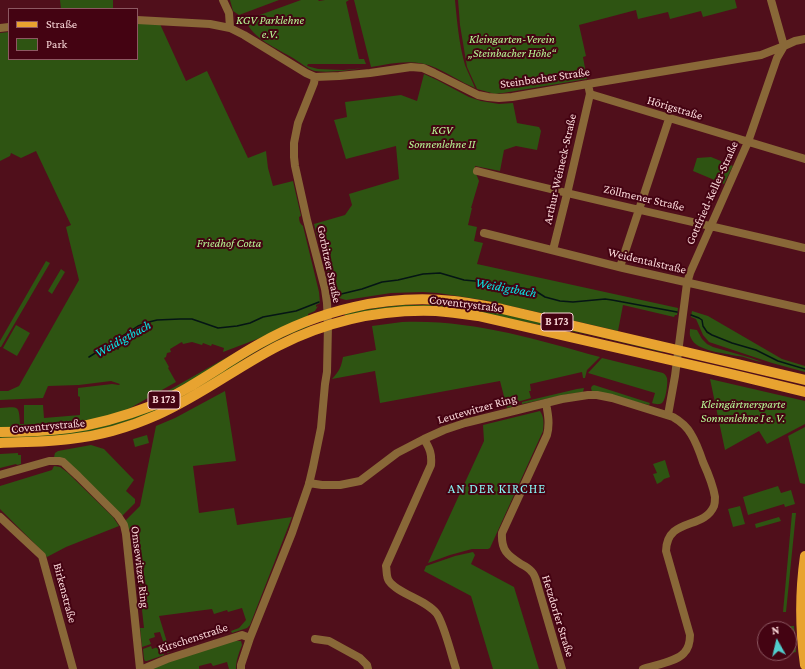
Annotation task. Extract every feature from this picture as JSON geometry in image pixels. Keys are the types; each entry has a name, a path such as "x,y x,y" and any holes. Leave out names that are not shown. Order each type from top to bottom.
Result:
{"main road":[{"name":"Coventrystraße","path":"0,432 68,428 97,423 132,413 171,396 274,336 311,319 361,305 401,300 436,300 502,309 805,380"},
{"name":"Coventrystraße","path":"0,443 69,440 100,434 138,423 175,406 279,346 310,332 343,321 385,313 437,311 500,320 805,392"},
{"path":"805,556 803,570 802,612 802,639 805,665"}],"street":[{"path":"224,0 229,13 230,28"},
{"path":"771,0 784,46"},
{"name":"Steinbacher Straße","path":"138,20 210,24 230,28 315,77 347,76 399,68 417,67 434,73 478,95 499,98 765,54 795,41 805,39"},
{"name":"Gottfried-Keller-Straße","path":"677,361 687,283 690,273 748,142 777,58 784,46"},
{"name":"Gorbitzer Straße","path":"309,483 321,428 327,372 328,314 325,289 295,166 294,143 298,123 315,77"},
{"path":"588,84 590,94"},
{"name":"Hörigstraße","path":"590,94 805,159"},
{"name":"Arthur-Weineck-Straße","path":"553,250 590,94"},
{"path":"620,267 669,119"},
{"name":"Zöllmener Straße","path":"477,171 567,194 639,209 805,248"},
{"name":"Weidentalstraße","path":"484,233 687,283 805,309"},
{"path":"668,415 677,361"},
{"name":"Leutewitzer Ring","path":"309,483 340,485 360,481 397,453 444,430 465,423 562,399 597,395 668,415 681,422 691,433 713,487 715,499 714,506 709,513 702,518 676,529 668,537 666,545 666,551 690,635 688,647 678,658 643,669"},
{"name":"Hetzdorfer Straße","path":"546,403 549,421 547,435 502,533 502,540 503,548 511,558 528,568 533,573 562,669"},
{"path":"424,439 430,448 432,458 431,465 386,566 388,580 394,587 424,604 436,613 443,627 456,669"},
{"name":"Omsewitzer Ring","path":"0,475 49,461 63,462 118,516 124,525 126,534 141,669"},
{"path":"241,669 250,638 287,545 309,483"},
{"name":"Birkenstraße","path":"0,516 42,556 73,669"},
{"name":"Kirschenstraße","path":"141,669 166,659 242,635 250,638"},
{"path":"315,639 329,641 360,658 367,665 368,669"}],"green space":[{"path":"60,0 113,0 113,8 61,8"},
{"path":"230,0 279,0 239,15 233,11"},
{"name":"KGV Parklehne e.V.","path":"301,0 349,0 346,2 359,59 364,59 366,64 308,64 307,66 318,69 343,70 365,68 347,70 321,72 312,70 259,38 253,32 246,20"},
{"path":"354,0 455,0 458,32 463,57 475,88 436,68 420,63 404,62 371,67"},
{"name":"Kleingarten-Verein „Steinbacher Höhe“","path":"458,0 735,0 737,8 703,17 701,11 670,19 668,12 638,19 636,10 579,25 586,56 583,57 587,79 495,94 477,89 467,67 460,25"},
{"name":"Friedhof Cotta","path":"138,23 160,24 186,81 207,71 248,158 266,151 268,168 273,186 293,181 301,216 299,217 299,221 303,226 319,292 320,303 316,305 316,307 318,306 315,311 308,314 308,317 268,335 223,352 224,348 212,344 211,346 203,343 202,345 192,342 183,344 182,342 180,343 170,349 171,352 167,353 166,357 164,358 176,382 125,411 92,420 42,427 0,428 0,408 16,408 19,413 20,424 24,424 24,405 43,405 44,418 80,415 80,397 78,396 78,388 120,384 111,381 79,385 48,386 43,398 0,400 0,391 8,391 19,386 79,280 66,227 71,225 36,151 21,158 11,153 10,156 0,161 0,33 8,32 8,60 138,60"},
{"name":"KGV Sonnenlehne II","path":"424,74 469,97 481,101 499,104 513,103 517,123 539,127 541,131 537,150 516,146 504,150 500,171 475,166 475,171 479,181 471,208 468,225 477,227 474,241 483,243 477,264 678,308 677,315 674,317 623,305 618,331 489,301 438,293 391,293 346,300 337,297 332,283 330,284 314,224 345,215 352,205 349,194 399,179 396,146 346,159 334,120 347,117 345,102 401,95 417,101"},
{"path":"711,157 733,166 724,184 693,171 697,158"},
{"path":"46,261 50,263 0,347 0,341"},
{"path":"61,269 65,272 52,294 48,291"},
{"path":"403,305 467,306 662,349 662,352 592,335 477,312 345,317 345,314 352,312"},
{"path":"692,311 708,316 782,359 805,366 805,372 772,363 709,342 703,335 696,319 691,317"},
{"path":"402,322 427,322 477,327 527,337 600,357 587,370 585,378 583,378 582,372 530,384 531,391 529,391 531,398 514,403 519,403 519,405 507,408 500,381 380,403 375,371 332,379 339,369 343,357 376,350 372,326"},
{"path":"309,323 310,326 259,350 207,385 153,413 104,429 63,436 0,439 0,434 108,424"},
{"path":"16,325 30,333 17,356 3,348"},
{"path":"690,329 697,330 702,339 713,347 762,362 704,349 694,342 690,336"},
{"path":"236,352 194,379 150,402 150,401"},
{"path":"602,358 663,373 667,378 665,399 660,404 652,403 655,393 588,373"},
{"name":"Kleingärtnersparte Sonnenlehne I e. V.","path":"710,379 805,401 805,424 767,444 759,431 725,450"},
{"path":"594,385 650,403 649,405 592,392 591,388"},
{"path":"584,388 583,392 522,404 522,402"},
{"path":"225,391 236,461 193,466 199,513 234,508 237,525 292,517 250,625 247,628 232,633 231,631 239,628 246,620 242,608 214,614 212,609 159,616 170,652 167,653 160,632 154,633 155,637 149,639 151,644 142,647 140,628 144,628 133,529 128,530 125,521 140,506 156,426 175,418"},
{"path":"540,411 544,425 543,431 490,548 472,549 428,563 484,441 483,425"},
{"path":"805,427 805,484 800,483 788,436"},
{"path":"147,435 149,443 135,447 133,439"},
{"path":"91,445 104,449 134,480 126,491 135,499 135,503 122,516 54,457 55,453 58,451"},
{"path":"18,453 18,455 21,455 21,464 0,468 0,454"},
{"path":"665,460 670,477 657,484 653,474 657,473 653,464"},
{"path":"54,466 60,467 67,472 113,517 119,526 66,547 47,557 0,509 0,486 52,470"},
{"path":"778,486 781,493 791,490 795,504 785,507 784,504 748,515 743,497"},
{"path":"740,506 745,524 733,527 728,509"},
{"path":"792,513 796,513 786,612 783,612"},
{"path":"779,517 781,521 756,528 755,524"},
{"path":"473,552 475,555 471,564 514,587 539,669 493,669 471,596 424,571 426,566 455,556"},
{"path":"237,639 237,641 241,641 242,645 237,660 236,669 229,669 227,662 213,666 211,663 199,666 199,669 152,669 173,659"},
{"path":"151,646 152,649 158,647 159,650 162,649 164,655 145,661 143,649"}],"waterway":[{"name":"Weidigtbach","path":"337,295 382,282 423,274 440,273 464,280 496,283 534,290 545,297 560,301 573,302 605,299 677,312"},
{"name":"Weidigtbach","path":"89,357 138,326 157,320 192,319 218,328 237,326 250,323 263,317 296,311 319,302"},
{"name":"Weidigtbach","path":"691,315 702,320 703,326 707,332 712,335 756,350 778,361 805,369"},
{"path":"118,339 118,349"}],"district":[{"name":"AN DER KIRCHE","path":"497,489"}]}
